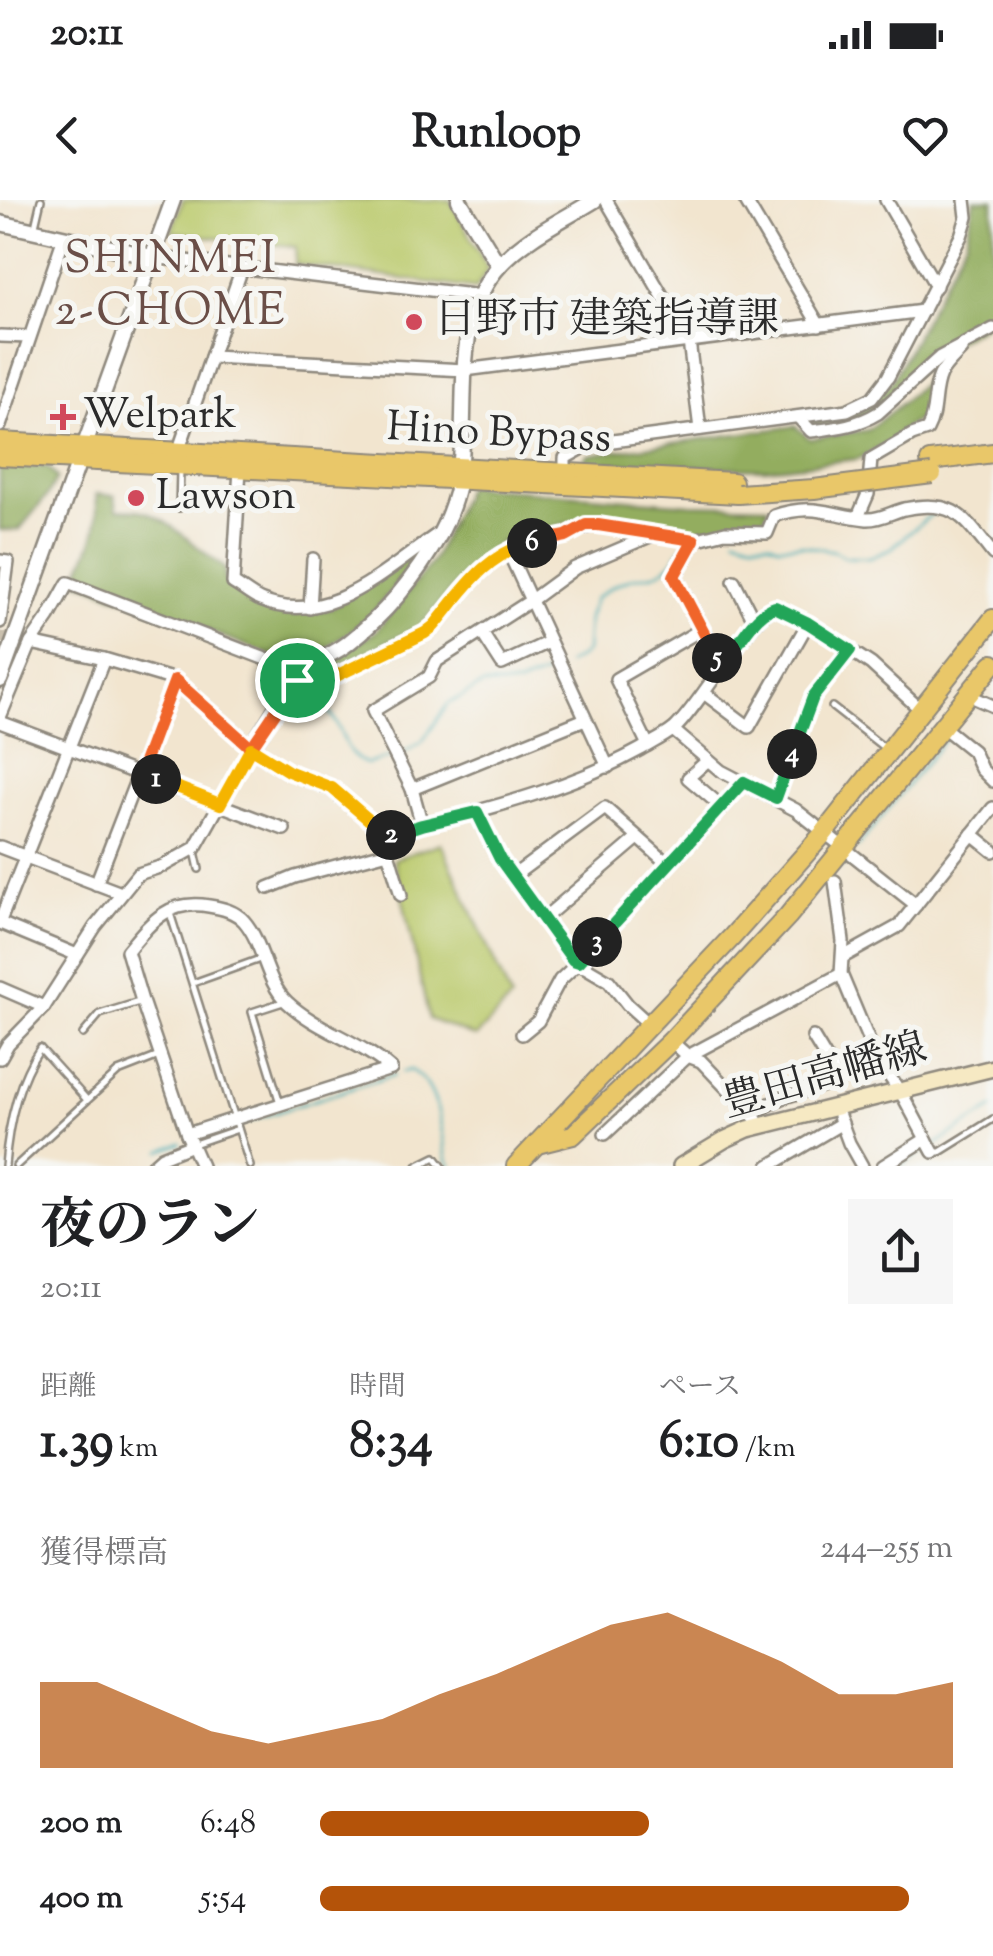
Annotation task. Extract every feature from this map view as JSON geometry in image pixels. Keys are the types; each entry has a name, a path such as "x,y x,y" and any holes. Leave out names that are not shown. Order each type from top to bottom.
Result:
{"highway":[{"name":"Hino Bypass","path":"0,442 82,453 738,488 815,477 993,465"},
{"name":"Hino Bypass","path":"931,467 993,452"},
{"name":"Hino Bypass","path":"0,456 82,453"},
{"name":"Hino Bypass","path":"179,459 240,469 565,474 738,488"},
{"path":"516,1166 824,833 993,619"},
{"path":"536,1144 573,1135 671,1041 788,916 993,664"}],"main road":[{"name":"豊田高幡線","path":"681,1166 756,1119 839,1115 900,1092 993,1068"}],"street":[{"path":"0,680 173,200"},
{"path":"459,200 499,266"},
{"path":"0,1058 8,1044 44,1007 95,926 138,874 163,866 194,848 251,748 300,677 371,624 413,578 454,504 460,474 470,325 481,296 499,266 542,232 595,200"},
{"path":"606,200 689,341 700,429"},
{"path":"745,200 819,325"},
{"path":"886,200 936,286"},
{"path":"565,474 565,458 590,444 798,418 847,410 872,398 888,377 965,226 966,200"},
{"path":"0,222 152,257 481,296"},
{"path":"0,426 64,237"},
{"path":"179,459 242,268"},
{"path":"212,357 465,370 922,311"},
{"path":"798,418 811,432 866,420 940,358 993,329"},
{"path":"0,336 29,337"},
{"path":"858,517 868,494 871,459 912,434 928,430 934,418 938,378 967,343"},
{"path":"240,469 234,583 259,600 289,608 310,608 339,600 441,531"},
{"path":"284,828 0,720 31,643 68,583 300,677 334,677 425,633 480,570 508,550 566,536 586,525 694,540 725,532 766,534 774,516 814,508 871,520 932,504 964,516 993,554"},
{"path":"422,825 412,789 373,711 428,677 437,662 575,568 656,534"},
{"path":"694,540 674,576 722,668"},
{"path":"508,550 608,768"},
{"path":"310,608 313,559"},
{"path":"0,562 8,562 0,622"},
{"path":"734,581 755,622"},
{"path":"388,836 510,804 608,768 648,745 673,730 755,622 775,607 808,623 871,664 921,710"},
{"path":"704,693 749,727 808,623"},
{"path":"648,745 616,678 702,629"},
{"path":"482,633 502,664 548,642"},
{"path":"31,643 175,680 251,748 288,771 332,788 388,836 388,852 401,895"},
{"path":"776,798 813,697 850,650"},
{"path":"77,954 0,922 104,659"},
{"path":"96,884 175,680"},
{"path":"968,694 993,706"},
{"path":"412,789 585,719"},
{"path":"943,727 973,751 981,769 993,781"},
{"path":"673,730 721,771 796,810 916,905"},
{"path":"707,761 688,778 722,807"},
{"path":"522,1034 538,1021 560,980 744,782"},
{"path":"512,877 605,808 668,864"},
{"path":"843,957 898,926 993,808"},
{"path":"477,812 500,859 573,960 609,981 650,1025"},
{"path":"972,834 993,851"},
{"path":"543,919 638,838"},
{"path":"0,847 121,893"},
{"path":"268,888 388,852"},
{"path":"835,881 842,924 841,974 874,1053 933,1152"},
{"path":"152,1166 189,1140 237,1124 280,1103 390,1069 376,1056 317,1024 286,1001 242,919 226,909 194,904 155,918 127,951 189,1140 201,1166"},
{"path":"605,1134 688,1056 841,974"},
{"path":"0,988 44,1007"},
{"path":"813,1037 838,1080"},
{"path":"671,1041 701,1062 756,1119 784,1097 838,1080 874,1053"},
{"path":"770,1166 839,1115 862,1166"},
{"path":"882,1166 926,1138"}],"lane":[{"path":"34,230 41,200"},
{"path":"179,459 179,508"},
{"path":"832,707 889,752"},
{"path":"194,848 199,869"},
{"path":"169,910 250,1166"},
{"path":"193,984 264,958"},
{"path":"83,1034 100,1014 142,1001"},
{"path":"280,1103 252,1012 286,1001"},
{"path":"4,1166 11,1119 29,1064 40,1048 87,1100"},
{"path":"16,1166 118,1072 162,1055"},
{"path":"933,1152 940,1152 991,1121 993,1131"},
{"path":"417,1166 434,1156 442,1166"}],"green space":[{"path":"183,200 450,200 488,269 476,289 295,264 296,247 171,232"},
{"path":"974,200 993,200 993,320 947,346 862,418 816,426 809,421 859,412 891,383 966,240"},
{"path":"931,376 926,415 890,442 858,459 765,469 582,463 588,455 795,426 810,439 868,430"},
{"path":"0,465 48,467 57,478 19,530 0,530"},
{"path":"467,486 690,504 768,506 763,526 691,530 594,516 502,541 471,566 421,626 311,675 375,632 432,562"},
{"path":"96,494 115,496 117,509 142,511 162,520 225,568 225,581 254,604 288,615 332,608 410,555 417,559 368,619 297,665 75,580 93,539"},
{"path":"441,843 511,999 476,1037 429,1019 394,859"}],"waterway":[{"path":"735,537 869,558 889,550 933,513"},
{"path":"567,664 586,651 588,618 595,599 613,586 655,574 670,565 683,545"},
{"path":"403,753 422,742 448,704 483,685 518,685 556,670"},
{"path":"308,689 312,701 331,715 357,759 367,764 390,757"},
{"path":"954,725 971,705"},
{"path":"857,847 945,739"},
{"path":"840,867 845,861"},
{"path":"403,1072 411,1070 421,1077 434,1098 451,1166"},
{"path":"243,1123 394,1075"},
{"path":"935,1145 993,1108"},
{"path":"196,1138 233,1127"},
{"path":"161,1151 181,1143"},
{"path":"901,1166 921,1153"}],"tunnel":[{"path":"0,637 22,641"}],"place":[{"name":"日野市 建築指導課","path":"414,322"},
{"name":"Welpark","path":"63,417"},
{"name":"Lawson","path":"136,498"}],"district":[{"name":"SHINMEI 2-CHOME","path":"171,287"}],"route":[{"path":"297,680 251,748 175,680 140,773 220,804 251,748 288,771 332,788 388,836 477,812 512,877 573,960 579,962 744,782 776,798 813,697 850,650 775,607 755,622 722,668 674,576 694,540 586,525 566,536 517,546 496,558 480,570 425,633 334,677 297,680"}]}
